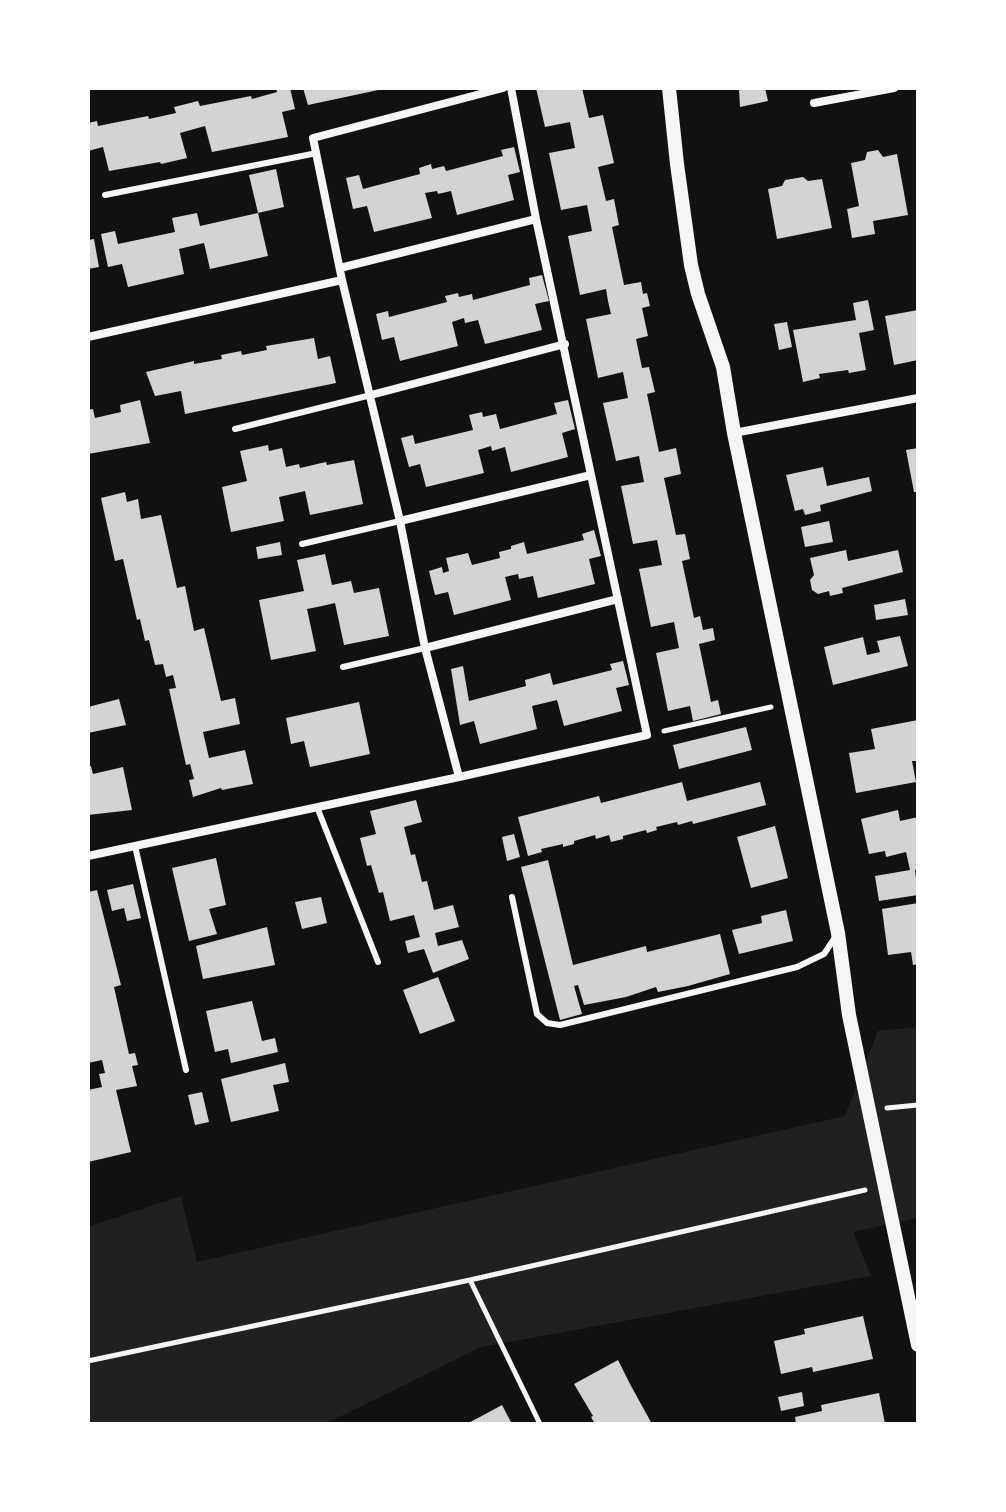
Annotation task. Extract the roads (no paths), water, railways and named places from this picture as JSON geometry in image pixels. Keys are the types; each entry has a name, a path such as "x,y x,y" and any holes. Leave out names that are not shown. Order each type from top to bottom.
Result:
{"street":[{"path":"459,777 425,648 400,521 342,280 313,138 503,88"},
{"path":"88,856 647,735 536,219 511,88"},
{"path":"669,88 691,265 723,367 838,933 849,1015 918,1345"},
{"path":"814,103 894,88"},
{"path":"340,268 536,219"},
{"path":"88,337 342,280"},
{"path":"371,395 565,344"},
{"path":"734,433 918,398"},
{"path":"400,521 591,475"},
{"path":"425,648 618,599"}],"lane":[{"path":"105,195 317,153"},
{"path":"235,429 371,395"},
{"path":"302,544 400,521"},
{"path":"343,667 425,648"},
{"path":"317,807 378,962"},
{"path":"135,846 186,1070"},
{"path":"512,897 537,1014 547,1023 560,1025 797,967 824,954 838,933"}]}
